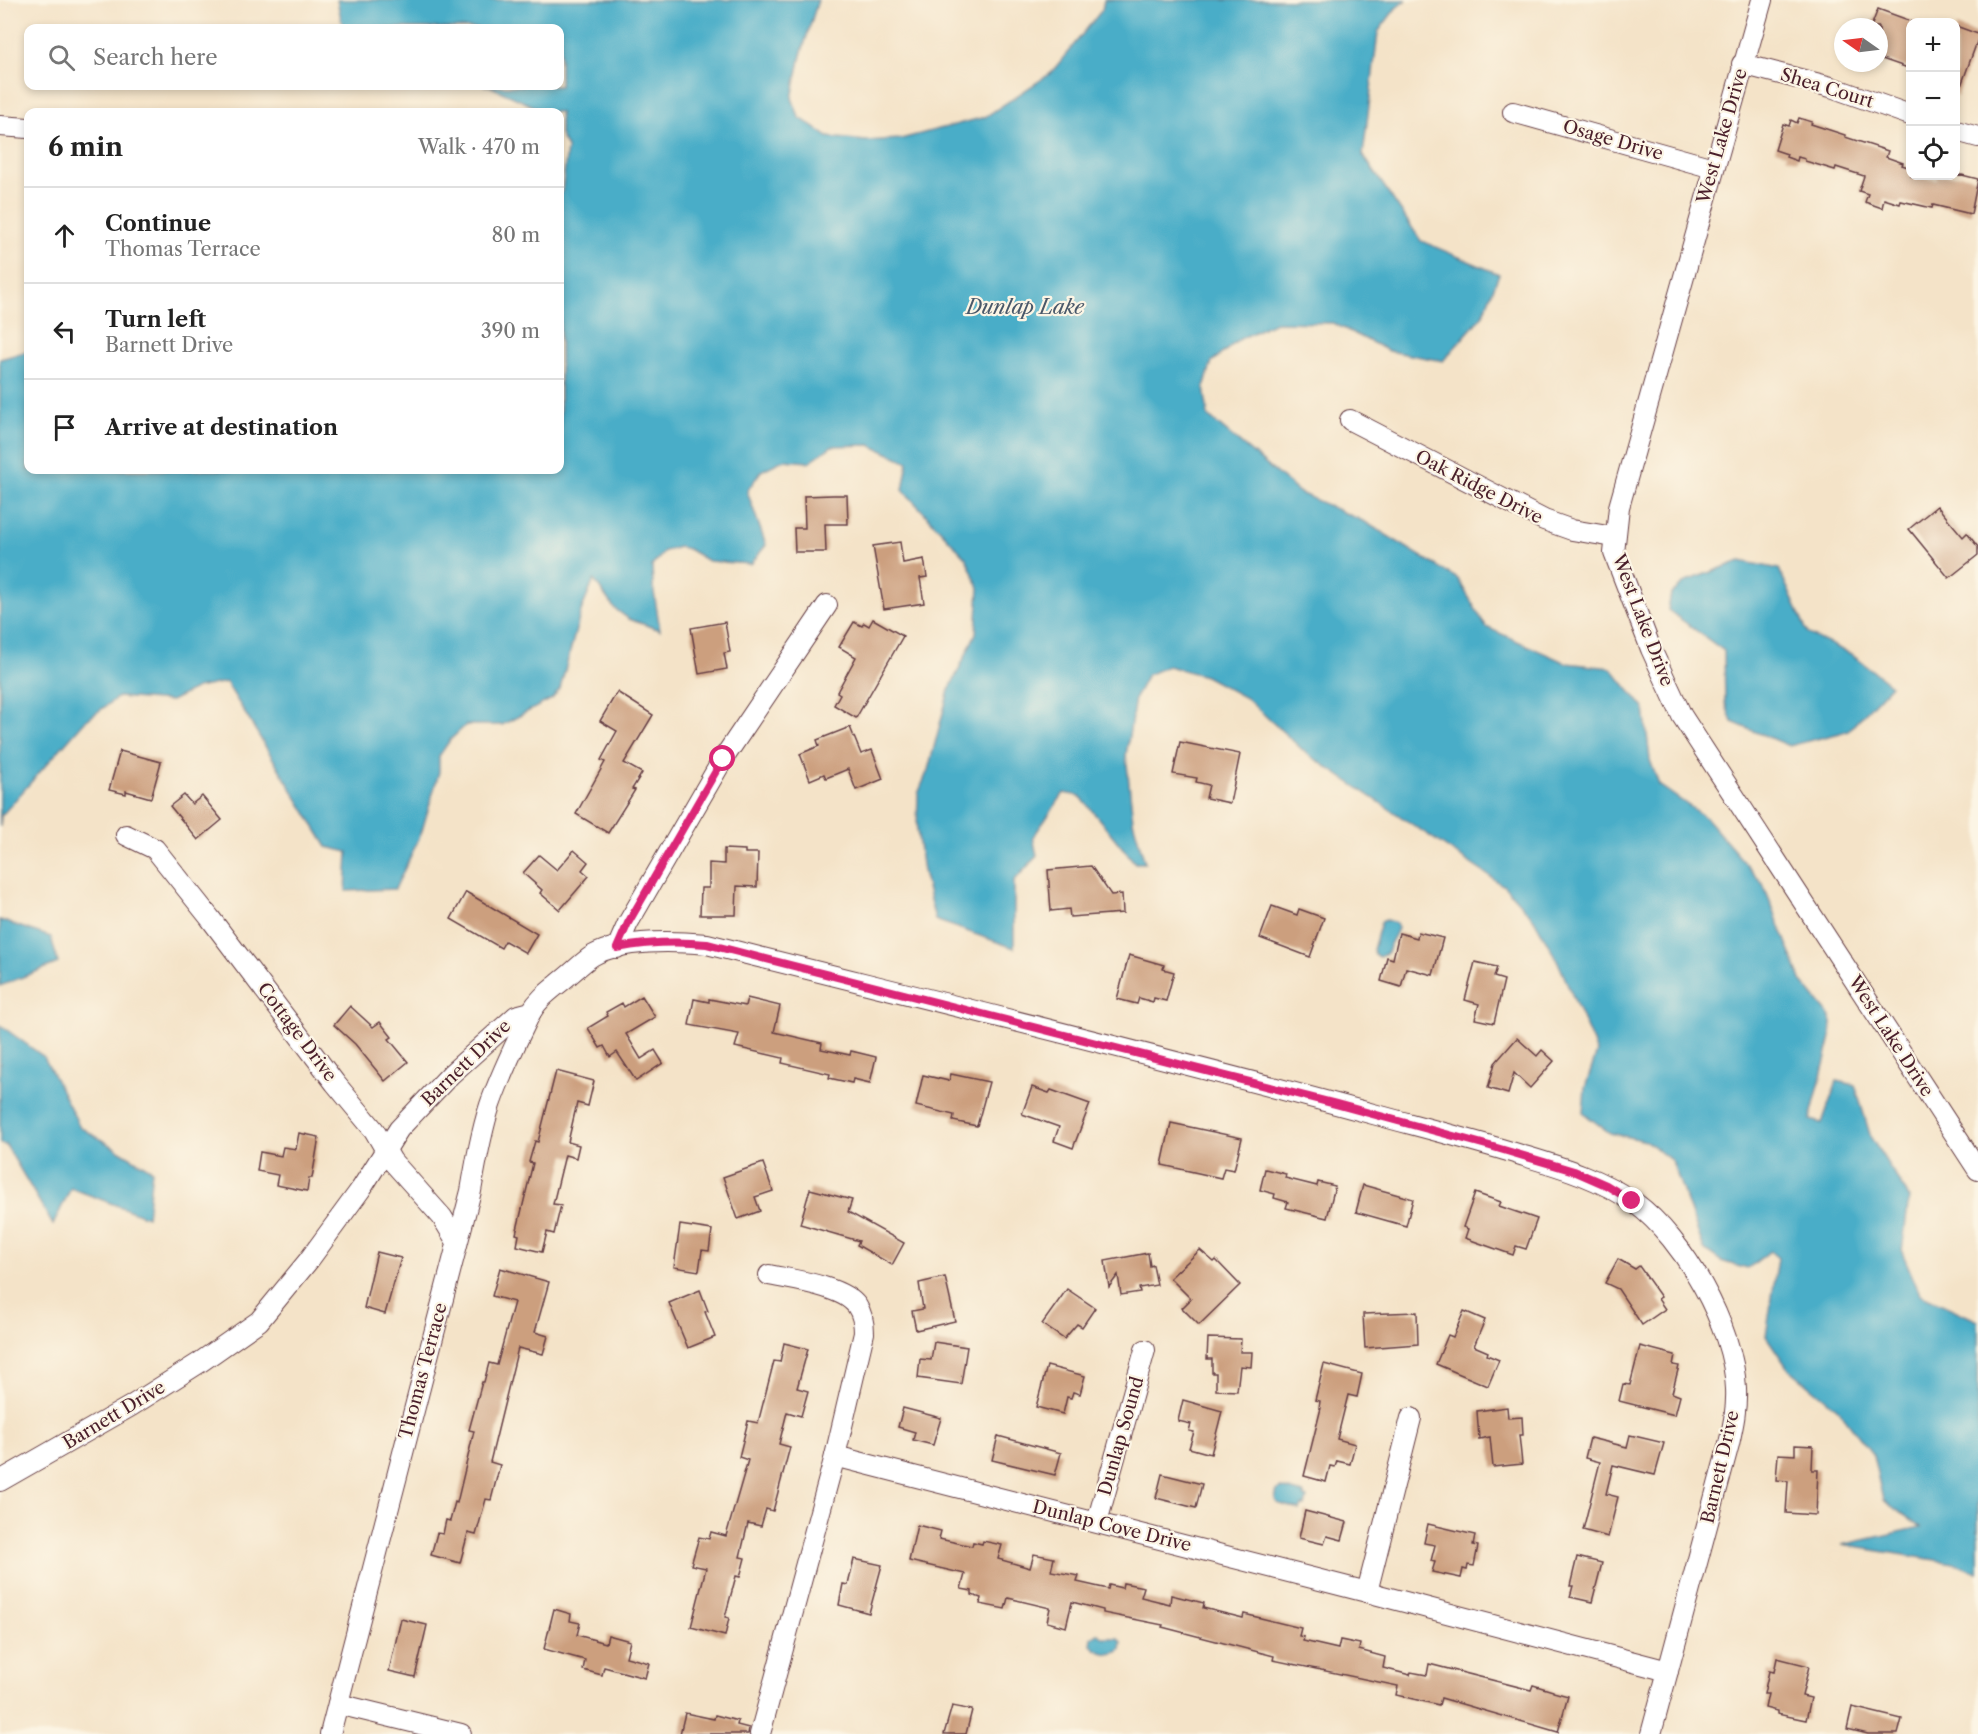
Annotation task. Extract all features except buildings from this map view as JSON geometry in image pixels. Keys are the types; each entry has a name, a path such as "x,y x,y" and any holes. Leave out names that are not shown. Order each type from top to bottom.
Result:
{"street":[{"name":"West Lake Drive","path":"1762,0 1742,64 1621,498 1614,537 1614,553 1651,649 1682,716 1978,1170"},
{"name":"Shea Court","path":"1742,64 1831,87 1906,113"},
{"name":"Osage Drive","path":"1513,112 1713,168"},
{"path":"0,126 24,128"},
{"path":"1960,132 1978,136"},
{"name":"Oak Ridge Drive","path":"1350,420 1544,520 1572,530 1614,537"},
{"path":"617,948 628,923 723,759 827,605"},
{"name":"Cottage Drive","path":"126,835 155,849 335,1083 374,1130 392,1161 442,1217 457,1242"},
{"name":"Barnett Drive","path":"0,1481 131,1406 259,1321 309,1260 361,1189 399,1129 451,1074 516,1016 531,1012 537,1001 593,956 617,948 644,943 673,941 707,944 1313,1098 1490,1146 1574,1171 1606,1185 1632,1201 1656,1220 1684,1254 1706,1292 1733,1358 1736,1389 1735,1415 1729,1444 1651,1734"},
{"name":"Thomas Terrace","path":"330,1734 490,1105 507,1061 531,1012"},
{"path":"760,1734 835,1456 864,1334 864,1320 858,1306 849,1298 837,1291 769,1275"},
{"name":"Dunlap Sound","path":"1097,1522 1145,1350"},
{"path":"1367,1592 1411,1418"},
{"name":"Dunlap Cove Drive","path":"835,1456 1668,1671"},
{"path":"338,1704 461,1734"}],"water":[{"name":"Dunlap Lake","path":"337,0 818,0 801,55 792,98 799,117 828,137 866,141 901,139 985,117 1051,73 1102,10 1104,0 1406,0 1396,8 1378,32 1363,155 1421,241 1499,274 1483,315 1443,361 1389,351 1333,323 1275,322 1240,339 1212,362 1204,387 1208,416 1300,493 1365,522 1458,579 1486,627 1566,663 1611,668 1644,708 1650,760 1659,785 1706,818 1763,884 1802,982 1831,1017 1831,1037 1810,1120 1822,1123 1837,1081 1855,1085 1871,1138 1909,1197 1902,1252 1920,1294 1978,1321 1978,1573 1954,1563 1842,1545 1921,1527 1883,1500 1873,1455 1838,1409 1787,1367 1766,1336 1778,1258 1770,1251 1747,1269 1721,1261 1704,1249 1672,1161 1646,1141 1610,1133 1583,1113 1585,1088 1597,1052 1558,962 1534,919 1504,886 1306,753 1246,698 1205,676 1168,666 1147,675 1135,698 1126,755 1133,821 1145,863 1135,863 1080,796 1064,793 1033,837 1037,856 1014,881 1014,948 935,920 923,871 917,830 918,794 928,770 949,690 976,633 979,588 966,558 903,490 908,462 870,445 832,446 809,462 783,460 761,471 747,491 766,545 751,564 708,561 688,549 679,547 665,551 652,566 660,630 629,619 614,608 594,580 581,611 560,689 552,699 502,725 466,725 450,740 439,756 439,772 421,834 395,889 346,891 348,852 327,847 226,682 197,688 171,701 118,697 84,722 1,816 0,827 0,359 24,352 24,474 564,474 564,174 567,148 564,142 564,108 537,108 498,90 564,90 564,24 342,24"},
{"path":"1740,561 1779,569 1808,634 1851,654 1891,685 1848,731 1789,746 1732,722 1725,702 1724,651 1668,610 1671,594 1687,581"},
{"path":"0,920 51,937 58,963 0,986"},
{"path":"1386,920 1396,923 1398,928 1387,953 1380,957 1375,955 1373,950 1381,922"},
{"path":"0,1025 44,1057 80,1127 152,1170 147,1217 71,1188 53,1225 6,1145 0,1144"},
{"path":"1281,1488 1304,1494 1307,1498 1305,1506 1302,1506 1300,1510 1277,1503 1275,1499 1277,1490"},
{"path":"1098,1633 1103,1638 1118,1638 1122,1642 1121,1650 1109,1654 1094,1648 1091,1645 1092,1637"}],"route":[{"path":"723,759 628,923 617,948 673,941 707,944 1093,1041 1490,1146 1574,1171 1606,1185 1632,1201"}]}
